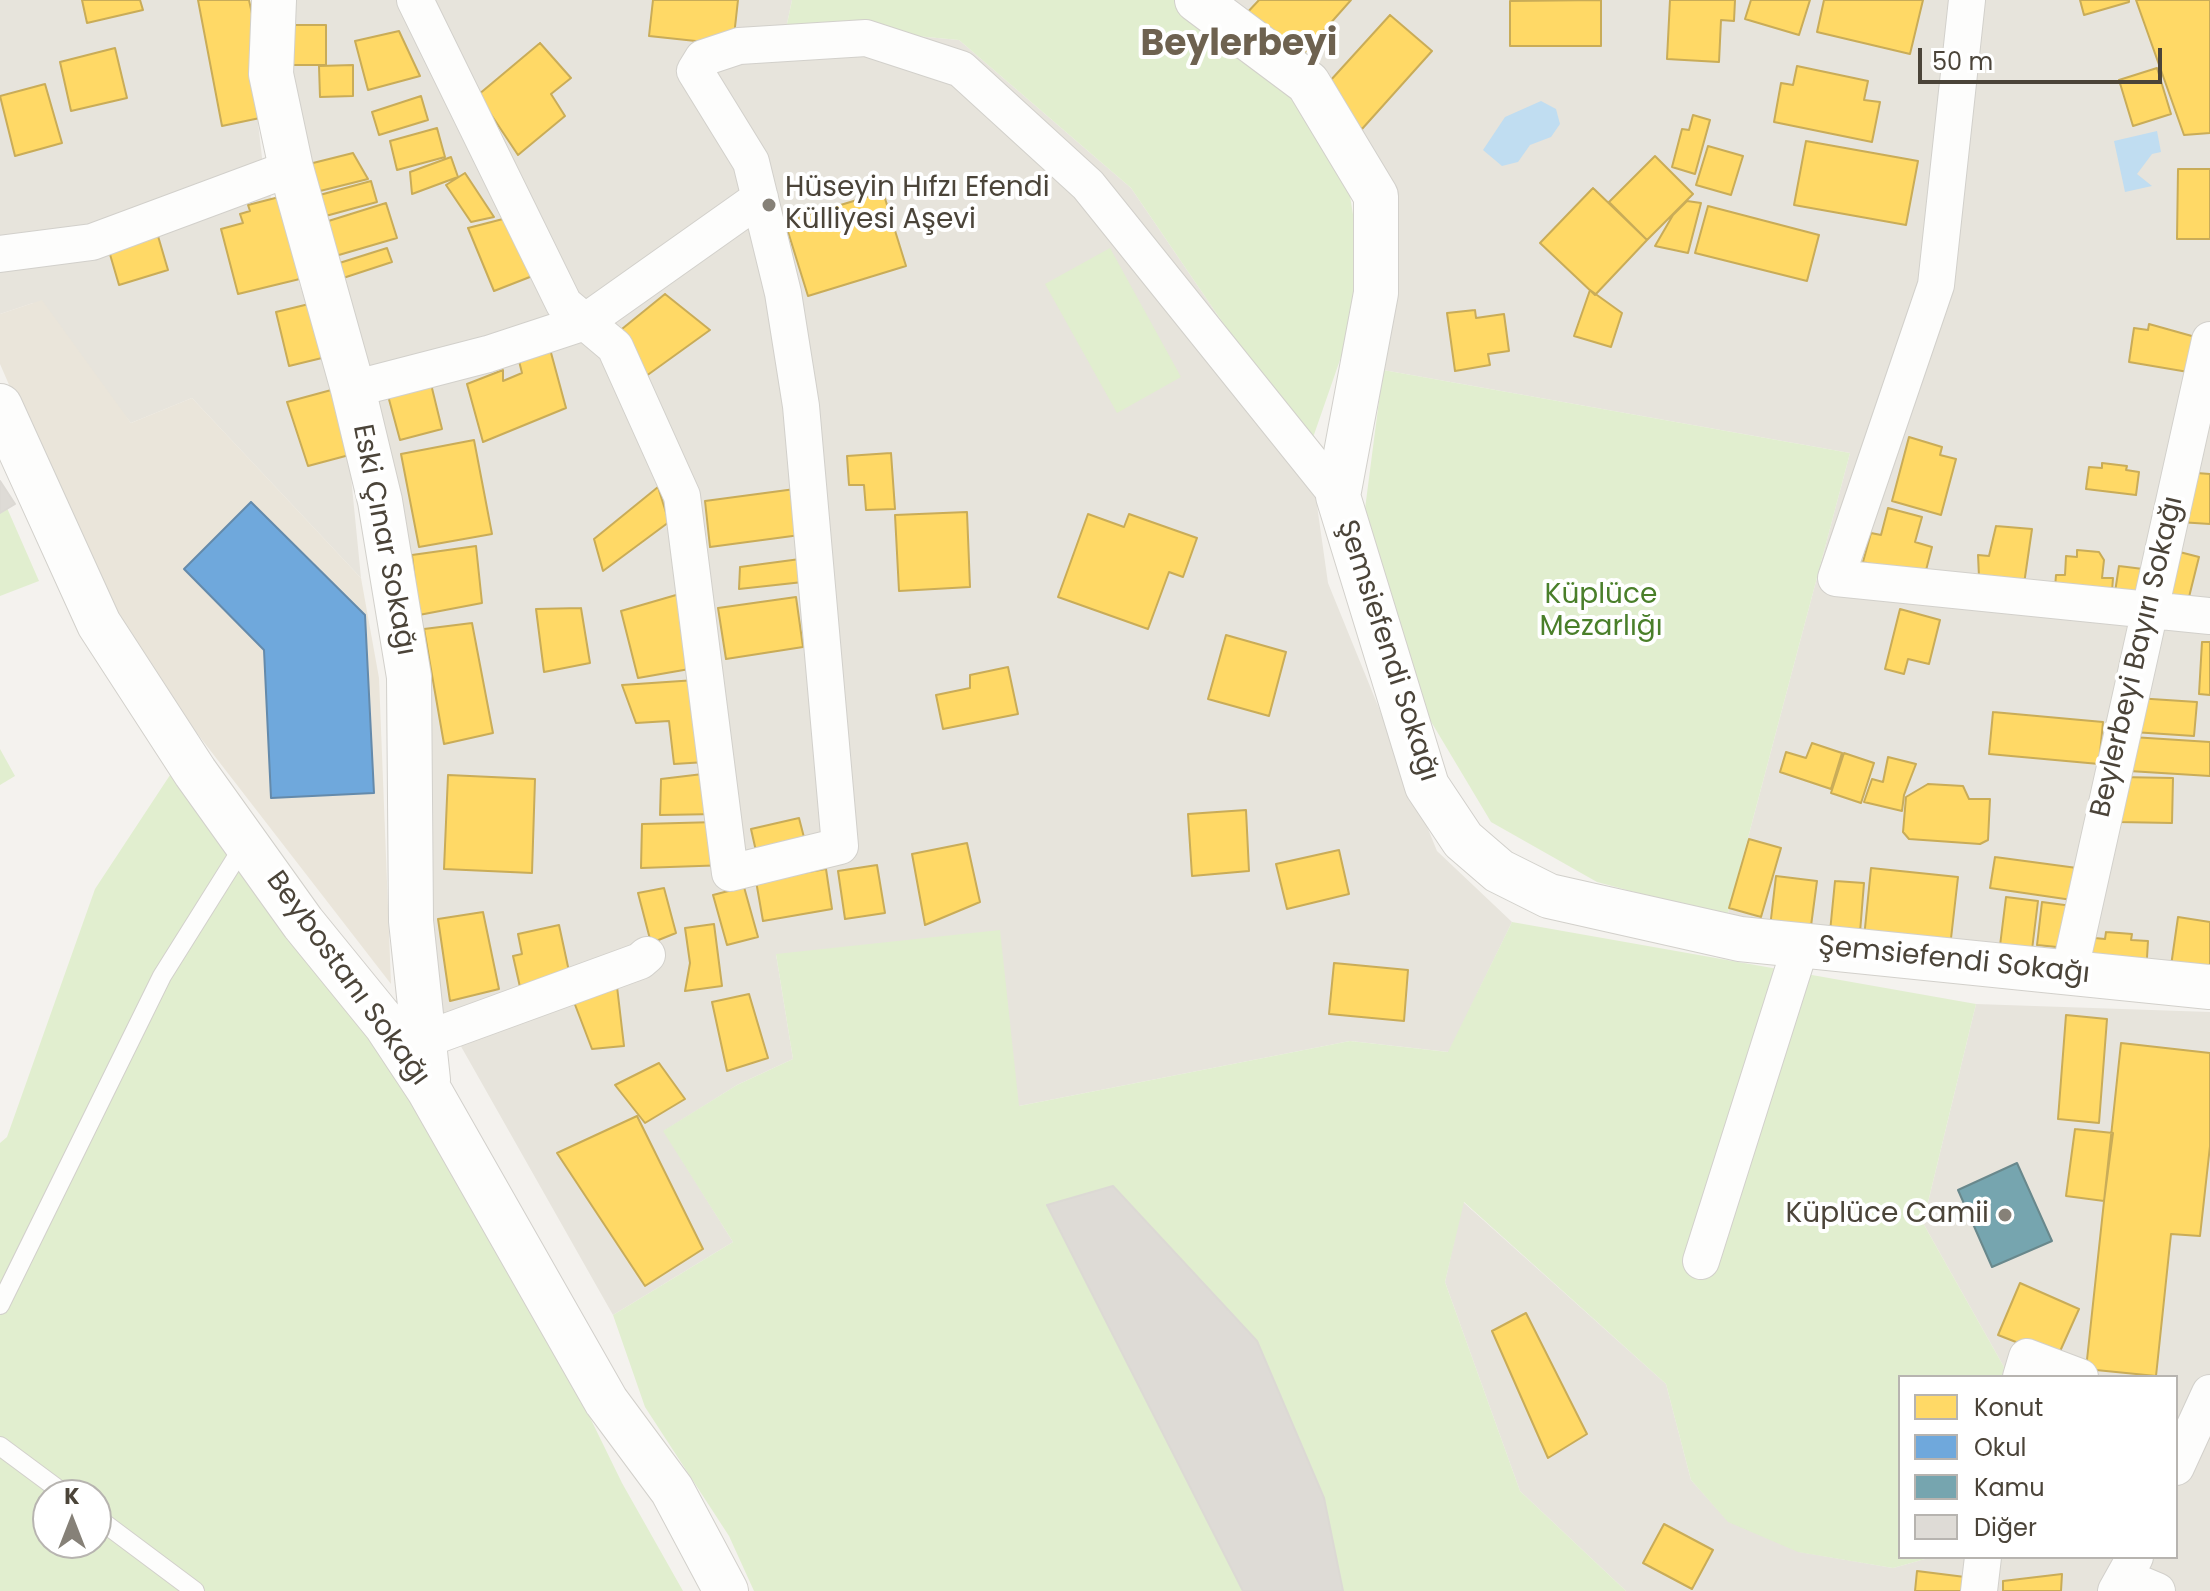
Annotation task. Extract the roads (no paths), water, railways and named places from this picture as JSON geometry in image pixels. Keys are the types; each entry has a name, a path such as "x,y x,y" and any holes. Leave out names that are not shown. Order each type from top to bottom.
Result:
{"street":[{"name":"Eski Çınar Sokağı","path":"274,0 271,74 291,168 353,389 380,501 409,677 411,921 421,1041 429,1090"},
{"path":"415,0 564,304 615,347 682,496 730,873 840,846 801,406 783,293 751,162 695,71 703,58 739,46 866,38 961,69 1088,185 1338,496"},
{"name":"Şemsiefendi Sokağı","path":"1197,0 1308,83 1376,196 1376,293 1338,496 1427,786 1463,840 1499,871 1549,896 1740,939 2210,987"},
{"path":"1967,0 1936,285 1836,578 2210,616"},
{"path":"0,254 92,242 291,168"},
{"path":"353,389 488,354 585,322 760,198"},
{"name":"Beylerbeyi Bayırı Sokağı","path":"2069,974 2147,612 2210,340"},
{"name":"Beybostanı Sokağı","path":"0,406 99,624 195,772 303,923 386,1025 429,1090 606,1401 672,1490 726,1591"},
{"path":"1701,1261 1801,945"},
{"path":"421,1041 640,961 647,955"},
{"path":"2022,1375 2027,1357 2075,1375"},
{"path":"2178,1460 2194,1408"},
{"path":"1979,1591 1983,1559"}],"lane":[{"path":"0,1305 162,976 246,842"},
{"path":"0,1446 44,1479"},
{"path":"112,1529 195,1591"}],"water":[{"path":"1541,101 1556,109 1560,124 1551,137 1530,145 1518,162 1502,166 1483,150 1505,117"},
{"path":"2157,131 2161,152 2152,154 2137,174 2152,186 2125,192 2114,141"}],"place":[{"name":"Hüseyin Hıfzı Efendi Külliyesi Aşevi","path":"769,205"},
{"name":"Küplüce Camii","path":"2005,1215"}],"district":[{"name":"Beylerbeyi","path":"1239,46"}],"park label":[{"name":"Küplüce Mezarlığı","path":"1601,612"}]}
